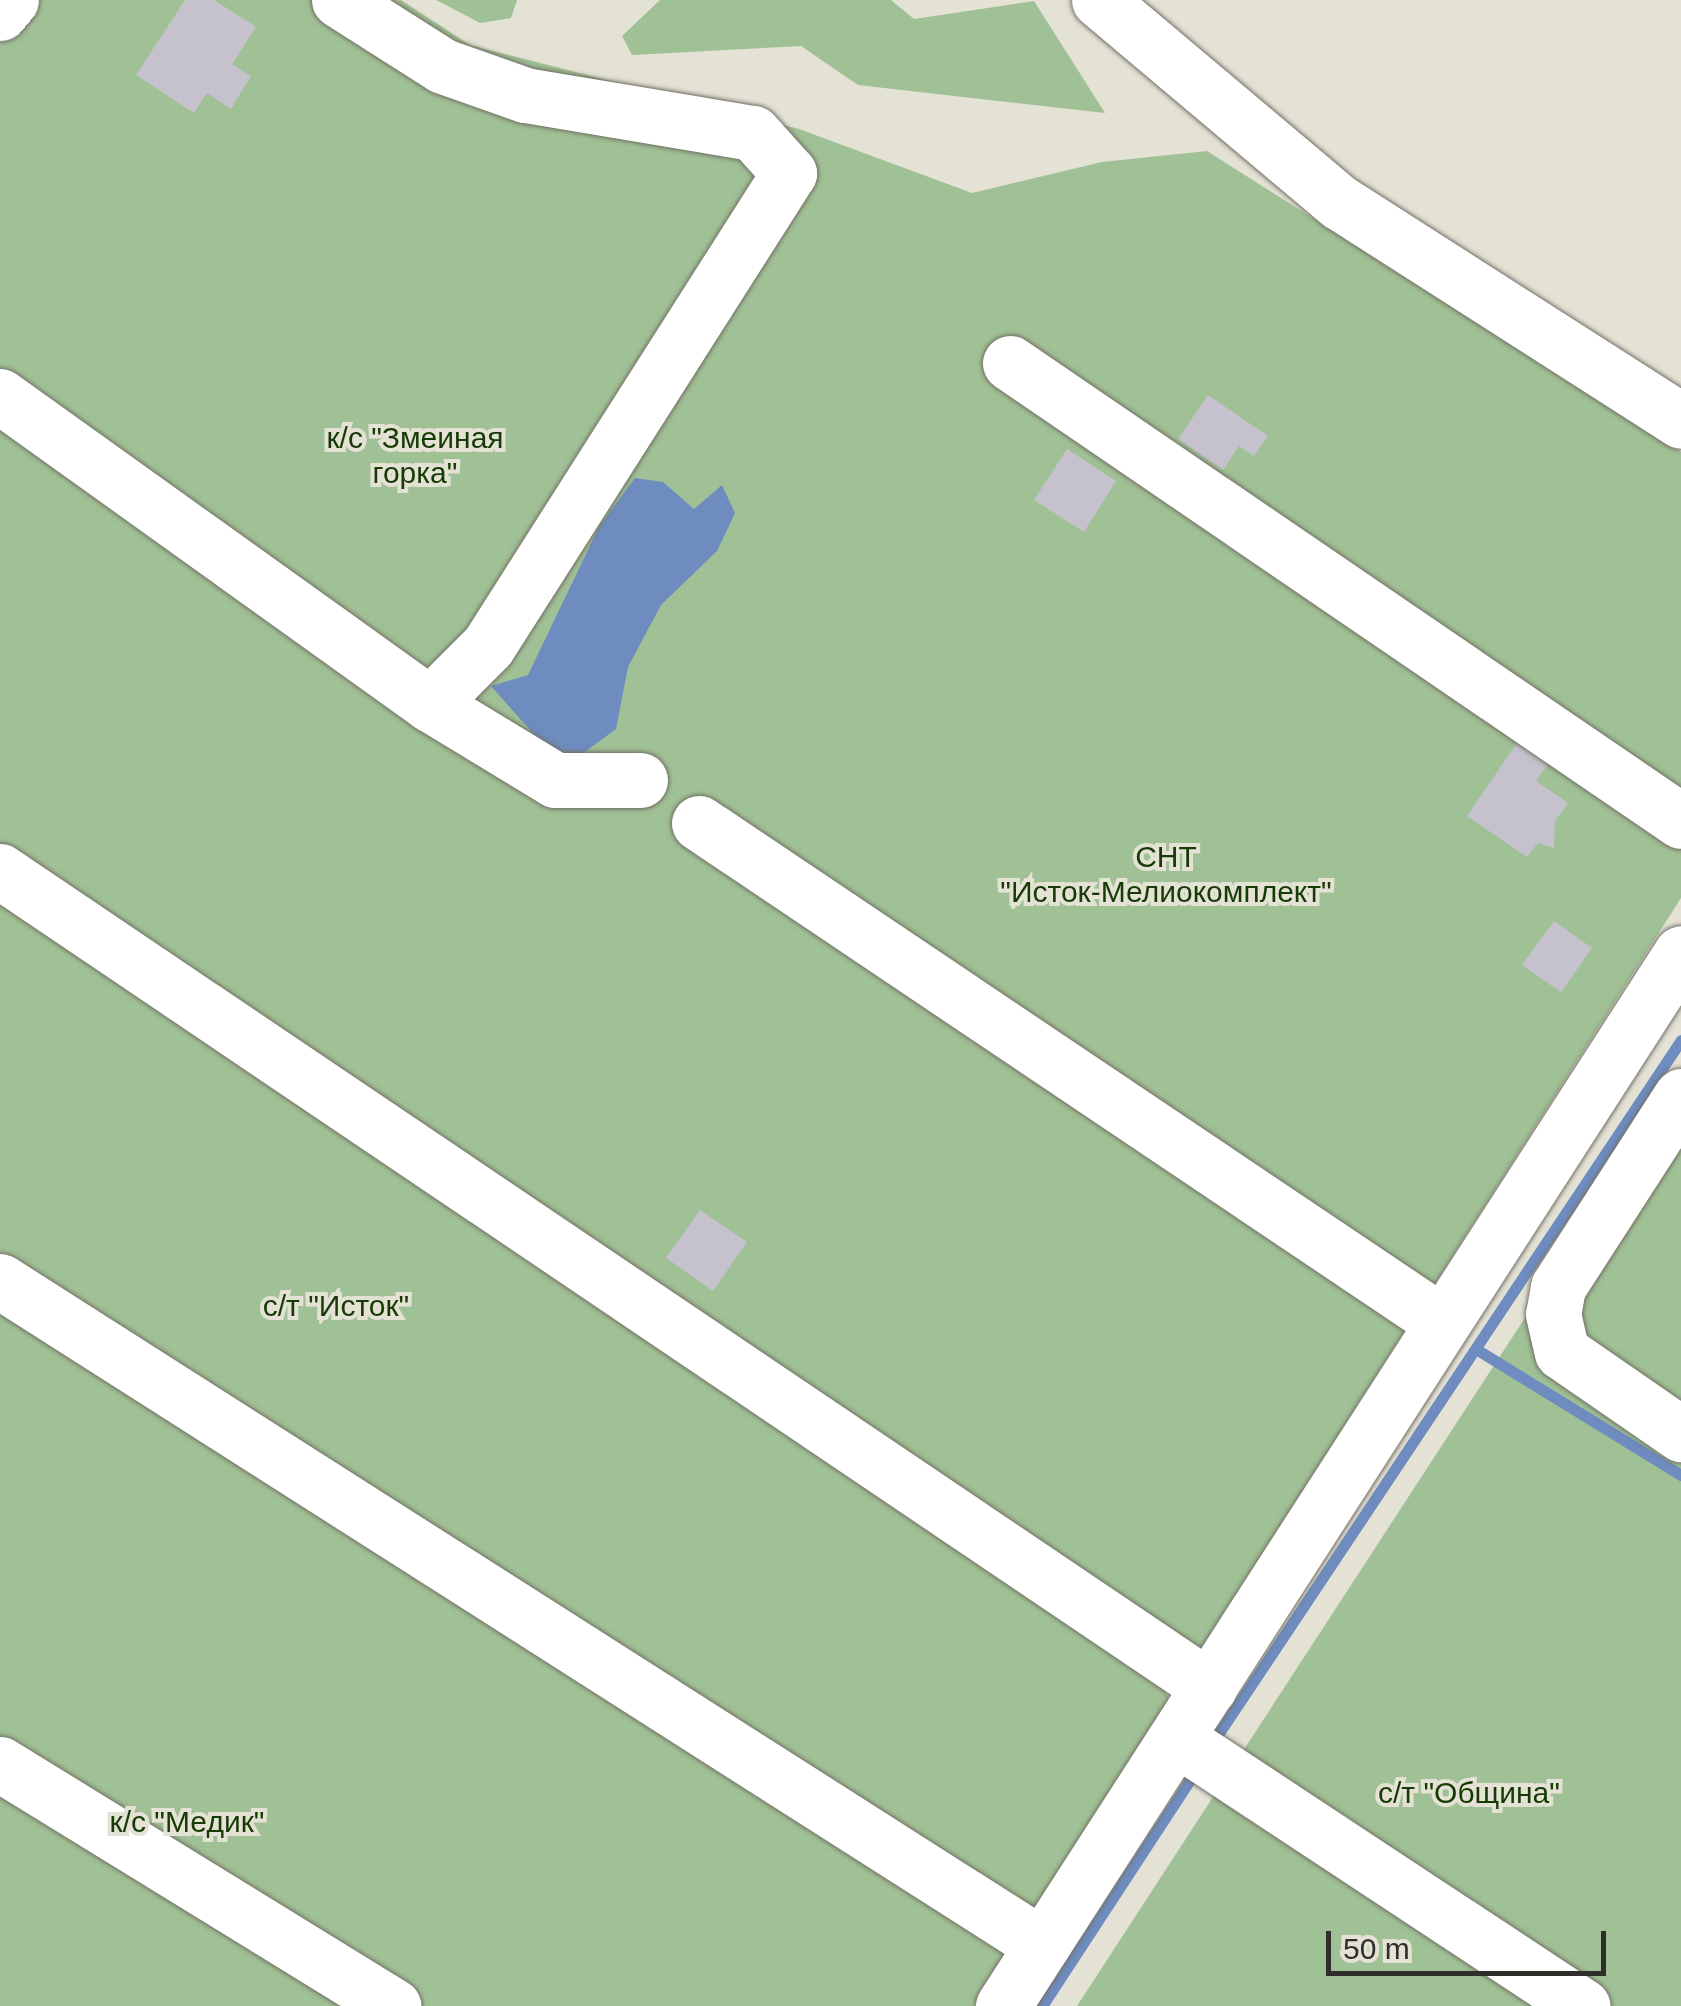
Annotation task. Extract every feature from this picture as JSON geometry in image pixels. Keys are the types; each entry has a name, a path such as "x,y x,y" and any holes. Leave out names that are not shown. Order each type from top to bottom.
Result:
{"lane":[{"path":"0,13 11,0"},
{"path":"339,0 443,66 525,95 753,133 790,173 488,646 430,704"},
{"path":"1098,0 1339,202 1681,421"},
{"path":"1010,364 1681,821"},
{"path":"0,396 430,704 555,780 640,780"},
{"path":"699,823 1442,1324"},
{"path":"0,871 1209,1687"},
{"path":"1003,2006 1681,953"},
{"path":"1681,1096 1558,1287 1554,1314 1562,1352 1681,1434"},
{"path":"0,1281 1042,1945"},
{"path":"1176,1738 1582,2006"},
{"path":"0,1764 394,2006"}],"green space":[{"path":"0,0 401,0 470,45 799,129 972,193 1102,162 1207,151 1681,452 1681,898 1200,1652 1162,1678 1169,1701 974,2006 0,2006"},
{"path":"436,0 517,0 511,18 480,23"},
{"path":"660,0 891,0 914,19 1034,1 1105,113 858,85 801,46 632,55 622,36"},
{"name":"с/т \"Община\"","path":"1681,1078 1681,2006 1077,2006"}],"water":[{"path":"635,478 663,482 694,509 722,485 735,513 717,551 661,605 628,667 616,729 578,757 555,758 491,686 528,675 599,527"}],"building":[{"path":"185,0 214,0 256,27 232,64 251,76 231,109 207,93 194,113 136,75"},
{"path":"1208,395 1268,436 1254,456 1239,446 1223,470 1178,439"},
{"path":"1067,449 1116,481 1084,532 1034,500"},
{"path":"1519,740 1550,761 1536,781 1568,803 1555,821 1554,848 1538,843 1527,857 1467,816"},
{"path":"1554,921 1592,948 1561,992 1522,965"},
{"path":"700,1210 747,1242 713,1291 666,1258"}],"waterway":[{"path":"1215,1739 1681,1040"},
{"path":"1476,1349 1681,1475"},
{"path":"1042,2006 1194,1774"}],"park label":[{"name":"к/с \"Змеиная горка\"","path":"415,455"},
{"name":"СНТ \"Исток-Мелиокомплект\"","path":"1166,874"},
{"name":"с/т \"Исток\"","path":"336,1306"},
{"name":"к/с \"Медик\"","path":"187,1822"}]}
